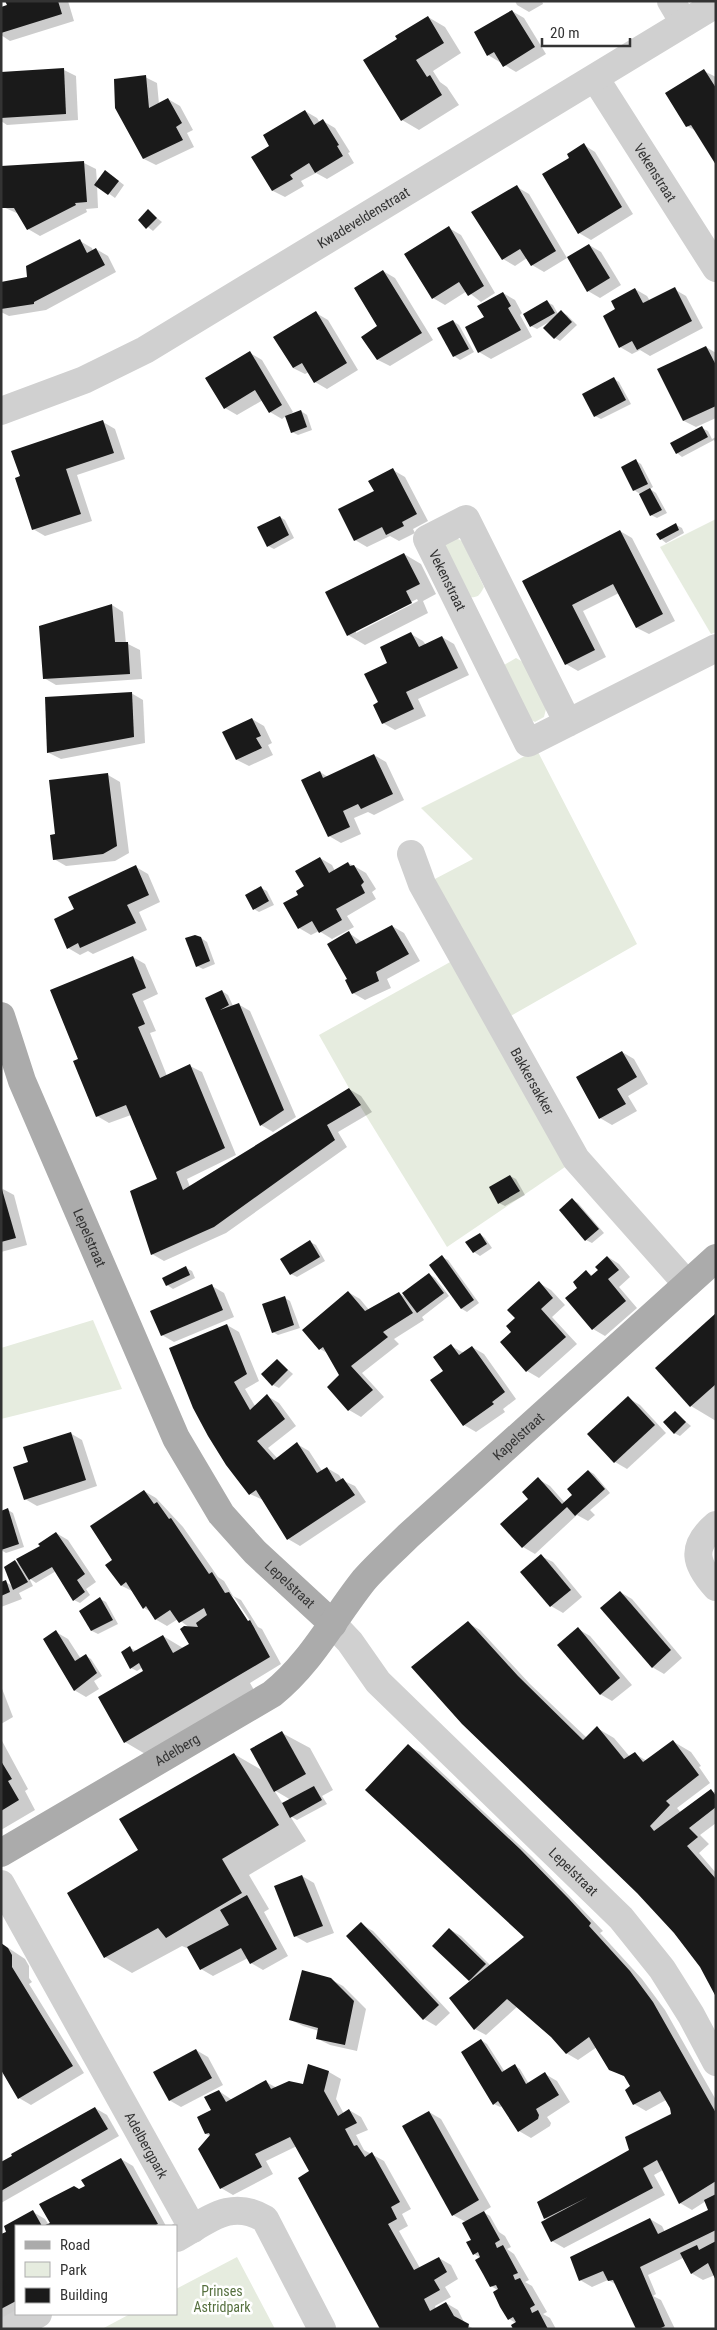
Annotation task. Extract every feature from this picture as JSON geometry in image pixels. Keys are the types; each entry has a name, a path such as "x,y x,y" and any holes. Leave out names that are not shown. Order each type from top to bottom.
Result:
{"main road":[{"name":"Lepelstraat","path":"1,1016 22,1081 176,1438 221,1514 256,1552 332,1624"},
{"name":"Kapelstraat","path":"332,1624 365,1580 408,1536 716,1258"},
{"name":"Adelberg","path":"1,1853 272,1694 301,1668 332,1624"}],"street":[{"name":"Kwadeveldenstraat","path":"1,411 84,380 145,350 595,78 677,12 716,4"},
{"name":"Vekenstraat","path":"595,78 716,268"},
{"name":"Vekenstraat","path":"568,723 466,519 426,539 528,743 568,723 716,648"},
{"name":"Bakkersakker","path":"411,854 422,884 576,1159 687,1284"},
{"path":"716,1526 703,1538 698,1549 702,1571 716,1587"},
{"name":"Lepelstraat","path":"332,1624 350,1642 378,1682 621,1918 662,1969 691,2015 716,2062"},
{"name":"Adelbergpark","path":"1,1884 185,2234 228,2210 252,2212 265,2219 322,2329"},
{"path":"10,2329 36,2315"}],"green space":[{"path":"716,519 716,632 711,634 660,547"},
{"path":"454,537 462,541 484,587 479,595 475,597 466,597 442,550 447,539"},
{"path":"516,658 523,662 546,709 544,717 535,722 527,718 504,665"},
{"path":"537,750 637,944 507,1018 431,881 473,859 421,808"},
{"path":"452,961 568,1165 447,1247 349,1088 319,1035"},
{"path":"93,1320 122,1389 1,1419 1,1348"},
{"name":"Prinses Astridpark","path":"237,2257 275,2329 102,2329 128,2315 178,2315 178,2288"}],"building":[{"path":"5,1 58,1 62,14 1,33 1,7 7,5"},
{"path":"512,10 535,47 503,67 494,52 487,56 474,32"},
{"path":"428,16 444,43 416,60 427,77 430,75 442,95 401,121 363,60 397,39 395,36"},
{"path":"64,68 66,114 1,118 1,72"},
{"path":"704,69 716,88 716,165 691,125 686,127 665,93"},
{"path":"146,75 149,108 168,98 182,123 176,127 183,140 143,159 115,108 114,79"},
{"path":"305,110 314,125 323,119 339,145 337,146 343,156 315,173 309,163 290,175 293,179 272,191 251,157 269,146 263,135"},
{"path":"584,143 622,207 578,234 542,174 569,158 567,154"},
{"path":"84,161 87,202 75,203 76,205 27,230 14,208 2,208 1,166"},
{"path":"105,170 119,181 108,195 94,185"},
{"path":"517,185 556,251 531,266 520,249 502,260 471,212"},
{"path":"148,209 157,218 146,229 138,220"},
{"path":"449,226 484,286 468,296 459,282 432,299 404,254"},
{"path":"80,239 87,253 96,248 105,265 34,302 34,304 1,309 1,282 27,277 26,266"},
{"path":"589,244 610,278 587,292 567,257"},
{"path":"383,270 422,333 377,360 361,337 377,326 354,288"},
{"path":"675,287 692,321 637,350 632,341 619,348 603,316 615,309 611,301 635,288 643,303"},
{"path":"503,292 511,306 508,308 521,330 478,353 465,327 484,317 477,306"},
{"path":"547,300 555,313 530,327 523,314"},
{"path":"561,310 572,322 554,339 543,328"},
{"path":"316,311 347,363 314,383 302,363 293,368 273,337"},
{"path":"453,320 469,349 453,357 437,328"},
{"path":"706,346 716,365 716,406 683,421 657,369"},
{"path":"250,351 282,405 269,413 255,390 224,409 205,378"},
{"path":"614,377 626,400 594,417 582,394"},
{"path":"301,410 307,427 291,433 285,416"},
{"path":"103,420 114,453 66,469 81,514 32,530 15,478 20,476 11,451"},
{"path":"702,426 708,437 676,454 670,443"},
{"path":"636,459 648,484 633,491 621,467"},
{"path":"393,468 417,514 402,522 404,526 386,535 382,527 354,541 338,509 374,491 368,481"},
{"path":"650,488 662,510 650,516 639,494"},
{"path":"280,516 289,535 267,547 257,527"},
{"path":"676,523 679,530 660,540 656,534"},
{"path":"620,530 663,614 636,628 613,584 572,605 595,650 565,665 522,581"},
{"path":"404,553 420,584 406,591 412,603 347,636 325,592"},
{"path":"112,604 115,642 128,642 130,674 43,679 39,626"},
{"path":"411,632 419,647 442,636 458,668 406,692 414,709 382,724 373,705 378,702 364,674 387,663 380,647"},
{"path":"132,692 134,737 47,753 45,697"},
{"path":"252,718 261,736 256,738 262,748 236,760 222,732"},
{"path":"374,754 393,794 361,809 358,804 343,811 350,827 328,837 301,780 320,771 323,778"},
{"path":"108,773 117,846 103,854 53,860 50,835 55,834 49,780"},
{"path":"320,857 329,873 348,862 350,866 354,865 364,882 361,885 365,893 336,909 342,920 319,933 312,921 298,929 283,903 298,895 296,891 304,886 295,871"},
{"path":"136,865 149,895 127,905 136,923 80,948 78,943 67,949 54,919 74,909 68,897"},
{"path":"261,886 269,901 253,910 245,895"},
{"path":"392,925 409,954 376,972 379,981 352,994 345,980 347,979 327,944 349,931 356,944"},
{"path":"195,935 201,937 210,961 196,967 185,938"},
{"path":"133,956 146,988 132,994 145,1024 138,1027 160,1078 190,1064 225,1148 176,1172 183,1190 349,1088 361,1105 327,1125 335,1140 214,1227 151,1255 130,1191 157,1179 126,1105 96,1117 73,1061 78,1059 50,990"},
{"path":"222,990 229,1005 220,1010 239,1003 284,1110 260,1126 205,998"},
{"path":"622,1051 637,1077 617,1089 626,1104 599,1119 576,1077"},
{"path":"510,1175 520,1191 498,1204 489,1187"},
{"path":"1,1186 16,1238 1,1242"},
{"path":"572,1198 599,1229 585,1241 559,1210"},
{"path":"480,1233 487,1244 473,1253 465,1242"},
{"path":"310,1240 320,1257 290,1275 280,1259"},
{"path":"442,1255 474,1300 461,1309 429,1265"},
{"path":"607,1256 619,1270 608,1279 626,1301 592,1330 565,1298 577,1288 573,1282 586,1270 591,1276 598,1270 595,1267"},
{"path":"186,1266 190,1275 166,1286 162,1278"},
{"path":"429,1273 444,1293 417,1313 402,1293"},
{"path":"539,1281 553,1298 541,1309 566,1337 526,1372 500,1342 511,1332 506,1326 515,1318 507,1310"},
{"path":"212,1284 223,1310 161,1336 150,1311"},
{"path":"348,1291 365,1311 399,1292 413,1313 383,1332 388,1337 351,1366 373,1390 348,1411 327,1387 339,1375 323,1347 319,1350 302,1330"},
{"path":"285,1296 294,1325 272,1333 262,1304"},
{"path":"716,1313 716,1384 690,1407 655,1368"},
{"path":"227,1324 247,1374 234,1382 250,1410 267,1394 285,1419 257,1441 274,1460 297,1442 317,1473 327,1467 336,1482 343,1478 355,1495 287,1540 256,1490 249,1495 226,1465 208,1436 193,1408 169,1348"},
{"path":"451,1344 459,1355 472,1346 505,1392 492,1402 494,1404 463,1426 430,1380 443,1371 433,1357"},
{"path":"277,1359 288,1370 272,1386 261,1374"},
{"path":"628,1396 655,1425 614,1463 587,1434"},
{"path":"675,1411 686,1422 674,1434 663,1422"},
{"path":"71,1432 86,1480 24,1500 13,1467 28,1462 23,1447"},
{"path":"588,1470 605,1489 575,1516 567,1507 522,1548 500,1524 528,1499 522,1492 538,1477 562,1504 572,1495 567,1489"},
{"path":"144,1490 154,1504 157,1502 169,1519 171,1518 209,1574 212,1572 225,1593 229,1592 248,1621 250,1620 270,1657 124,1743 98,1697 143,1671 139,1663 130,1669 121,1652 130,1646 133,1652 163,1635 173,1653 189,1644 180,1629 184,1626 198,1627 196,1623 207,1615 204,1608 179,1623 170,1610 155,1620 146,1606 143,1609 126,1582 121,1586 105,1565 112,1560 90,1526"},
{"path":"8,1508 19,1544 1,1550 1,1511"},
{"path":"56,1532 85,1574 77,1580 85,1592 73,1601 52,1567 29,1580 16,1559 40,1546 38,1544"},
{"path":"541,1554 571,1590 550,1607 520,1572"},
{"path":"15,1560 28,1582 13,1590 4,1567"},
{"path":"6,1580 10,1592 1,1596 1,1582"},
{"path":"620,1591 671,1650 652,1668 600,1608"},
{"path":"100,1597 113,1620 91,1631 79,1611"},
{"path":"468,1621 518,1676 583,1740 597,1726 624,1759 635,1752 643,1762 673,1740 699,1775 666,1801 670,1805 650,1826 654,1831 711,1789 716,1796 716,1807 689,1828 698,1837 687,1846 716,1879 716,1997 700,1967 674,1933 637,1893 462,1724 411,1667"},
{"path":"578,1627 620,1678 600,1695 557,1645"},
{"path":"56,1630 75,1661 86,1654 97,1673 74,1691 43,1639"},
{"path":"282,1731 306,1774 274,1792 250,1749"},
{"path":"408,1744 520,1849 569,1899 591,1923 589,1926 630,1971 653,2002 716,2113 716,2181 679,2204 657,2160 643,2168 653,2188 551,2242 541,2222 588,2197 544,2219 537,2202 629,2150 625,2137 671,2114 670,2108 660,2091 633,2105 625,2090 630,2086 624,2076 609,2070 589,2037 566,2054 551,2037 507,1999 474,2030 449,1998 524,1937 365,1790"},
{"path":"234,1753 279,1825 222,1859 242,1893 166,1938 158,1928 104,1958 67,1893 138,1850 119,1819"},
{"path":"1,1761 12,1779 8,1781 19,1800 1,1811"},
{"path":"314,1786 322,1800 290,1818 282,1803"},
{"path":"302,1875 323,1926 294,1937 274,1886"},
{"path":"247,1895 277,1949 250,1964 241,1948 200,1970 187,1947 229,1925 220,1910"},
{"path":"361,1922 439,2005 423,2020 346,1936"},
{"path":"449,1928 486,1964 469,1981 432,1946"},
{"path":"1,1943 8,1948 12,1955 12,1967 73,2066 18,2099 1,2070"},
{"path":"302,1970 331,1978 354,2001 345,2045 316,2039 318,2028 289,2020"},
{"path":"481,2039 502,2072 515,2064 526,2084 545,2072 559,2095 536,2109 539,2115 538,2119 518,2132 498,2101 493,2105 461,2052"},
{"path":"196,2049 212,2078 169,2101 153,2072"},
{"path":"308,2064 329,2071 324,2091 338,2116 349,2109 357,2123 345,2129 354,2146 357,2145 365,2157 372,2152 400,2202 391,2207 397,2219 388,2224 414,2270 439,2257 447,2272 434,2280 440,2290 424,2299 430,2311 446,2302 454,2316 469,2324 468,2329 380,2329 298,2178 309,2171 290,2137 255,2154 262,2167 220,2189 198,2149 210,2135 209,2133 205,2134 197,2117 211,2110 204,2097 219,2090 226,2102 266,2080 271,2089 289,2081 303,2084"},
{"path":"95,2107 108,2129 1,2191 1,2162 12,2156 11,2154"},
{"path":"429,2111 479,2200 452,2216 402,2126"},
{"path":"121,2158 158,2224 45,2225 50,2223 39,2204 74,2186 79,2189 85,2186 81,2180"},
{"path":"716,2194 716,2230 640,2267 665,2326 659,2329 636,2329 613,2280 608,2281 603,2271 579,2281 570,2257 650,2218 658,2234 708,2210 704,2200"},
{"path":"33,2210 41,2225 15,2225 15,2302 1,2309 1,2234 6,2232 4,2226"},
{"path":"484,2211 500,2240 495,2243 497,2248 503,2245 518,2273 513,2275 515,2280 520,2278 535,2305 530,2308 532,2313 538,2310 548,2329 513,2329 511,2325 516,2322 513,2317 508,2320 500,2307 493,2292 498,2289 496,2285 490,2287 475,2260 480,2257 478,2252 473,2255 466,2242 471,2240 462,2223"},
{"path":"716,2241 716,2281 708,2263 691,2274 680,2253 697,2245 699,2250"}]}
